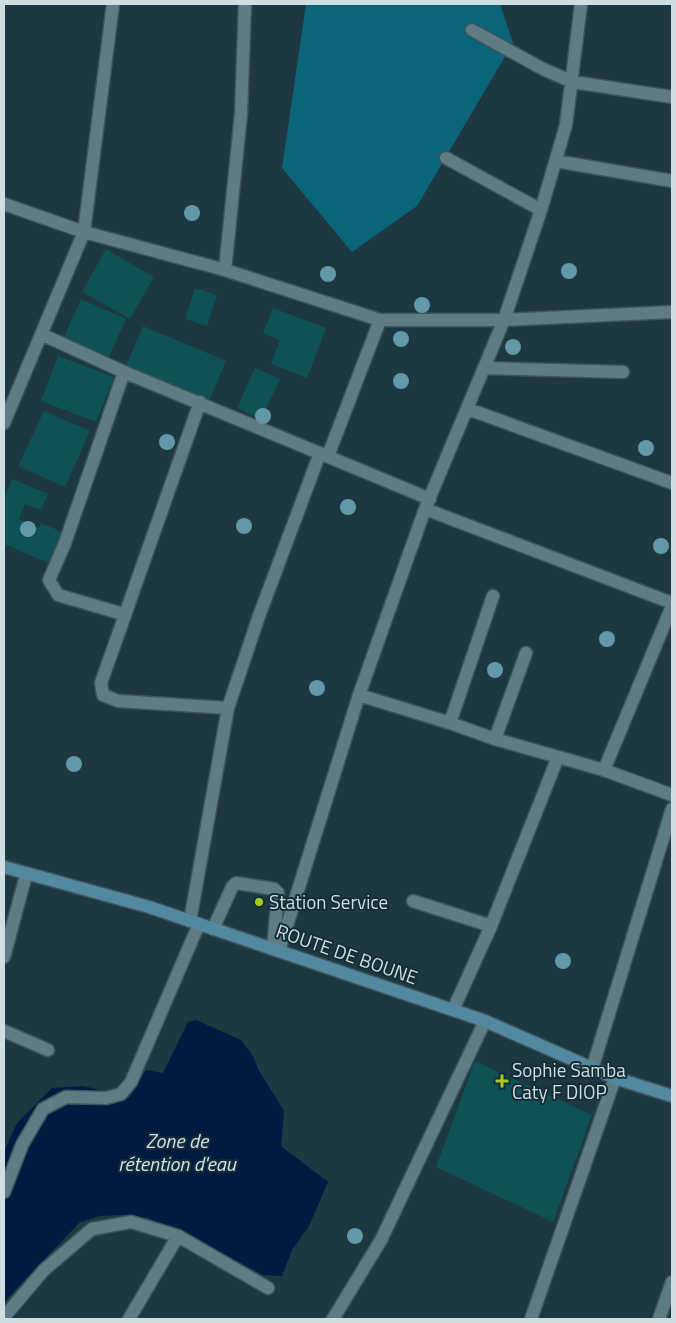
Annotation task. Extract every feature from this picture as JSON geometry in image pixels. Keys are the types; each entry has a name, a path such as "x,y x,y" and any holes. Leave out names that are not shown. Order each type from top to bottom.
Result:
{"street":[{"path":"4,423 84,232 113,4"},
{"path":"225,270 241,114 245,4"},
{"path":"276,950 358,695 428,504 504,320 541,210 566,125 573,82 581,4"},
{"path":"472,30 543,69 573,82 672,97"},
{"path":"446,158 541,210"},
{"path":"556,161 672,181"},
{"path":"4,204 84,232 225,270 380,320 504,320 672,312"},
{"path":"4,1192 22,1145 43,1109 66,1096 106,1098 122,1094 131,1082 195,922 228,708 259,616 380,320"},
{"path":"41,334 124,372 324,455 428,504 672,605 604,770"},
{"path":"485,368 623,372"},
{"path":"123,614 58,595 50,580 65,543 124,372"},
{"path":"200,402 123,614 101,683 103,695 118,701 228,708"},
{"path":"468,409 672,483"},
{"path":"450,723 493,596"},
{"path":"495,739 526,654"},
{"path":"358,695 495,739 604,770 672,795"},
{"path":"453,1010 491,926 558,757"},
{"path":"592,1069 672,809"},
{"name":"ROUTE DE BOUNE","path":"4,868 108,894 453,1010 485,1021 592,1069 672,1096"},
{"path":"4,957 26,875"},
{"path":"213,929 232,887 236,884 274,889 278,893 276,950"},
{"path":"413,901 491,926"},
{"path":"333,1319 381,1240 485,1021"},
{"path":"4,1031 48,1050"},
{"path":"531,1319 615,1078"},
{"path":"4,1317 44,1270 92,1229 132,1222 178,1236 268,1288"},
{"path":"129,1319 178,1236"},
{"path":"659,1319 672,1282"}],"shaded area":[{"path":"306,4 500,4 513,43 417,206 352,252 282,168"}],"water":[{"name":"Zone de rétention d'eau","path":"196,1020 241,1040 253,1056 258,1069 284,1111 281,1146 328,1182 309,1226 292,1250 282,1276 263,1275 197,1240 148,1218 122,1215 100,1216 80,1222 4,1302 4,1151 17,1123 52,1088 84,1086 129,1098 146,1070 163,1073 188,1022"}],"building":[{"path":"106,249 154,277 130,319 82,292"},
{"path":"195,288 217,295 207,326 185,319"},
{"path":"81,299 126,319 108,359 63,339"},
{"path":"273,308 326,328 307,378 271,364 280,340 263,333"},
{"path":"143,326 226,361 209,401 126,366"},
{"path":"58,356 114,377 96,422 41,401"},
{"path":"255,368 280,379 261,419 237,408"},
{"path":"44,411 90,431 65,487 18,466"},
{"path":"12,479 48,494 41,510 25,504 19,519 39,528 41,523 62,532 49,563 4,544 4,498"},
{"path":"475,1061 592,1115 553,1222 436,1167"}],"place":[{"name":"Station Service","path":"259,902"},
{"name":"Sophie Samba Caty F DIOP","path":"502,1081"}]}
